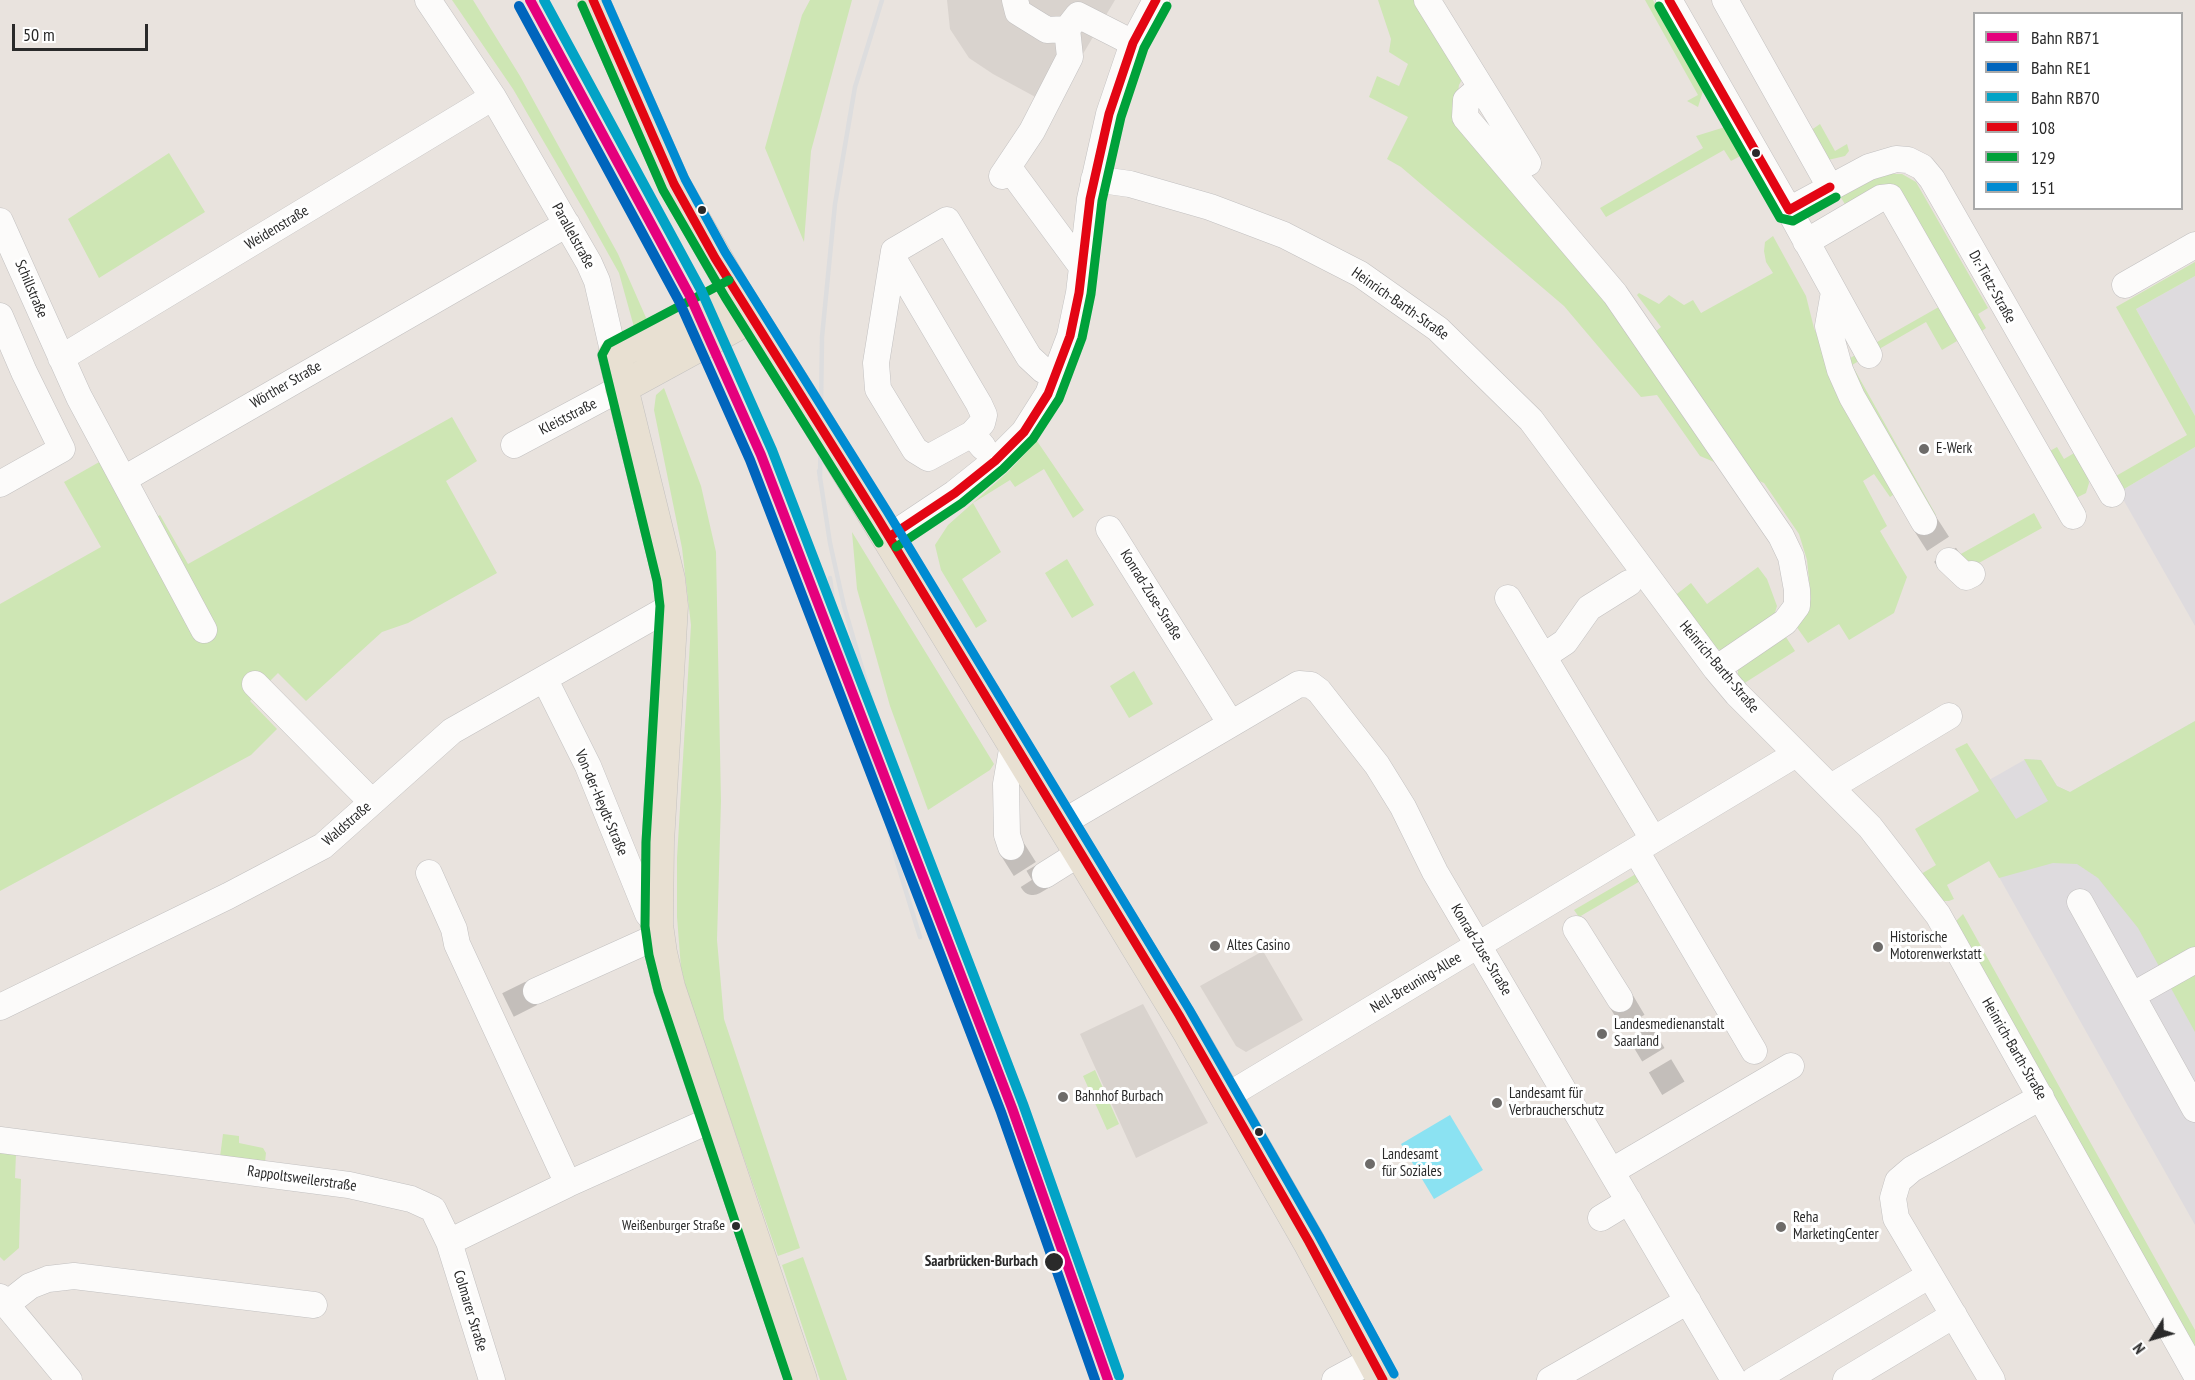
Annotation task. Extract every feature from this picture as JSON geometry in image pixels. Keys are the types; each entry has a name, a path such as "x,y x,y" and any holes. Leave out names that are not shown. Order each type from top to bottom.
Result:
{"main road":[{"path":"593,0 674,184 743,304 889,537 1227,1096 1378,1370"},
{"path":"614,355 641,341 714,319 743,304"},
{"path":"621,388 655,369 714,319"},
{"name":"Parallelstraße","path":"614,355 669,579 672,606"},
{"name":"Von-der-Heydt-Straße","path":"672,606 658,842 658,930 669,987 801,1380"}],"street":[{"name":"Parallelstraße","path":"428,0 493,97 567,224 597,281 614,355"},
{"path":"1015,0 1018,12 1047,30 1077,15"},
{"path":"889,537 955,493 995,461 1024,432 1057,375 1070,336 1094,179 1117,84 1133,43 1156,0"},
{"path":"1427,0 1528,163"},
{"path":"1669,0 1869,355"},
{"path":"1725,0 1830,187"},
{"path":"1077,15 1133,43"},
{"path":"1077,15 1070,57 1032,131 1006,172 1082,267"},
{"path":"1480,88 1466,100 1463,108 1465,117 1615,294 1780,536 1791,557 1797,590 1797,606 1785,622 1716,669"},
{"name":"Weidenstraße","path":"61,358 493,97"},
{"name":"Dr.-Tietz-Straße","path":"1789,210 1869,167 1890,160 1908,160 1922,167 1932,179 2112,494"},
{"name":"Heinrich-Barth-Straße","path":"1094,179 1122,182 1187,199 1284,235 1360,274 1438,329 1531,420 1716,669 1796,754 1870,826 1938,915 2195,1373"},
{"path":"1806,242 1881,198 1890,197 2073,516"},
{"path":"892,258 980,404 984,415 982,423 972,434 928,458 915,450 878,389 876,363 892,258 894,251 947,220 1029,357 1043,370 1057,375"},
{"name":"Schillstraße","path":"0,221 61,358"},
{"name":"Wörther Straße","path":"124,478 567,224"},
{"path":"2125,285 2195,245"},
{"path":"1834,292 1828,326 1840,370 1852,397 1924,522"},
{"path":"0,316 24,372 63,449 0,484"},
{"path":"61,358 204,630"},
{"name":"Kleiststraße","path":"514,445 621,388"},
{"path":"972,434 995,461"},
{"name":"Konrad-Zuse-Straße","path":"1109,529 1231,724"},
{"path":"1949,561 1966,577 1972,574"},
{"path":"1544,656 1565,642 1589,608 1629,584"},
{"path":"1508,598 1544,656 1754,1051"},
{"name":"Waldstraße","path":"0,1007 315,851 337,836 452,731 672,606"},
{"name":"Von-der-Heydt-Straße","path":"545,680 588,766 648,914 658,930"},
{"path":"255,684 372,802"},
{"name":"Konrad-Zuse-Straße","path":"1062,823 1299,684 1311,685 1319,691 1377,765 1479,946 1734,1380"},
{"path":"1831,787 1949,716"},
{"path":"1011,847 1007,835 1006,784 1013,744"},
{"name":"Nell-Breuning-Allee","path":"1227,1096 1796,754"},
{"path":"1045,875 1080,853"},
{"path":"429,873 498,1010 568,1184"},
{"path":"2080,902 2195,1109"},
{"path":"1576,929 1620,999"},
{"path":"547,986 658,930"},
{"path":"2133,995 2195,960"},
{"path":"1612,1171 1791,1066"},
{"path":"1992,1380 1896,1218 1893,1198 1898,1182 1912,1169 2041,1097"},
{"path":"449,1242 568,1184 713,1119"},
{"name":"Rappoltsweilerstraße","path":"0,1140 381,1191 411,1199 433,1209 449,1242"},
{"path":"1601,1218 1629,1201"},
{"name":"Colmarer Straße","path":"449,1242 492,1380"},
{"path":"1754,1380 1930,1275"},
{"path":"69,1380 3,1300 48,1279 74,1276 314,1305"},
{"path":"1550,1380 1688,1301"},
{"path":"1846,1380 1954,1315"},
{"path":"1335,1380 1378,1370"}],"shaded area":[{"path":"947,0 1115,0 1052,106 993,74 969,58 950,29"},
{"path":"2195,276 2195,416 2136,309"},
{"path":"2195,447 2195,626 2119,492"},
{"path":"2195,721 2195,1225 1990,861 1992,785 1989,780 2026,759 2041,760 2057,786 2070,792"},
{"path":"1263,951 1303,1020 1246,1052 1236,1046 1200,986"},
{"path":"1143,1004 1208,1123 1136,1158 1080,1034"}],"green space":[{"path":"452,0 473,0 520,76 618,254 647,320 634,327 619,273 513,89"},
{"path":"810,0 852,0 811,151 804,242 765,148 802,15"},
{"path":"1378,0 1440,0 1473,59 1459,85 1456,108 1642,343 1661,327 1637,295 1639,293 1659,304 1669,295 1684,305 1693,300 1701,313 1773,273 1766,262 1764,251 1765,242 1773,236 1806,296 1814,328 1831,366 1896,493 1890,497 1874,474 1863,481 1887,526 1880,531 1907,577 1894,613 1849,640 1839,624 1808,643 1796,626 1806,614 1811,599 1807,560 1799,534 1764,483 1700,456 1657,395 1641,397 1564,306 1401,167 1387,159 1408,117 1369,97 1377,76 1399,86 1408,64 1389,52 1391,39"},
{"path":"1645,0 1653,0 1676,39 1682,36 1704,88 1698,107 1687,101 1698,95"},
{"path":"1820,124 1835,151 1847,144 1849,151 1845,156 1828,160 1807,133"},
{"path":"1725,127 1734,132 1746,153 1731,161 1724,150 1606,217 1600,208 1703,148 1696,136"},
{"path":"169,153 205,212 99,278 68,219"},
{"path":"1880,174 1902,174 1916,182 1988,308 1978,314 1986,328 1982,331 1899,196 1846,206 1840,196"},
{"path":"2195,262 2195,276 2136,309 2195,416 2195,447 2119,492 2116,476 2187,435 2116,307"},
{"path":"1944,304 1961,335 1956,338 1957,341 1942,350 1926,322 1874,352 1870,346"},
{"path":"1860,352 1864,358 1852,365 1936,515 1928,519 1844,362"},
{"path":"664,388 701,486 716,552 721,801 717,940 724,1019 800,1248 778,1256 688,997 681,968 677,917 677,858 691,625 682,548 654,410 656,395"},
{"path":"452,417 477,461 446,481 497,573 408,623 382,632 306,701 278,673 250,701 277,729 251,755 0,891 0,604 101,547 64,482 101,461 141,526 160,515 188,564"},
{"path":"1037,441 1084,510 1073,518 1044,469 1015,487 1010,480 973,503 1001,552 962,579 987,621 976,628 941,570 935,545 948,525 1010,470"},
{"path":"2057,447 2064,459 2076,452 2087,472 2089,483 2086,493 2074,499 2048,452"},
{"path":"2034,513 2042,528 1968,569 1959,555"},
{"path":"852,532 994,764 990,770 928,810 890,706 857,589"},
{"path":"1067,559 1094,605 1072,618 1045,573"},
{"path":"1758,567 1767,579 1777,606 1774,616 1728,648 1720,650 1710,646 1673,597 1691,583 1707,604"},
{"path":"1784,634 1795,651 1743,684 1738,679 1741,662"},
{"path":"1134,671 1153,704 1129,718 1110,686"},
{"path":"2195,721 2195,1032 2138,928 2098,878 2077,864 2053,863 1999,878 1989,861 1947,885 1954,899 1949,901 1943,901 1921,874 1936,865 1915,829 1979,791 1955,749 1967,743 2016,819 2048,801 2024,759 2041,760 2057,786 2070,792"},
{"path":"1641,871 1642,880 1579,917 1574,910"},
{"path":"1963,914 2195,1330 2195,1354 1956,927 1956,921"},
{"path":"1095,1070 1119,1124 1107,1130 1083,1076"},
{"path":"223,1134 239,1136 239,1143 263,1148 266,1153 265,1162 220,1157"},
{"path":"0,1151 16,1153 15,1178 21,1179 19,1248 4,1261 0,1257"},
{"path":"803,1257 847,1380 820,1380 782,1265"}],"water":[{"path":"1450,1115 1483,1170 1434,1199 1401,1144"}],"tunnel":[{"path":"1924,522 1949,561"},
{"path":"1011,847 1033,882 1045,875"},
{"path":"508,1005 536,991"},
{"path":"1620,999 1675,1091"}],"railway":[{"path":"820,480 822,337 835,204 855,87 882,0"},
{"path":"819,471 830,543 844,606 875,713 1024,1105 1121,1380"},
{"path":"830,578 835,614 897,862 920,937"}],"rail line":[{"name":"RB71","path":"530,0 690,296 761,455 1012,1108 1108,1380"},
{"name":"RB70","path":"544,0 701,290 772,450 1023,1104 1119,1376"},
{"name":"RE1","path":"519,6 679,301 750,460 1001,1112 1095,1380"}],"transit line":[{"name":"108","path":"593,0 674,184 715,258 877,517 1179,1015 1309,1242 1383,1380"},
{"name":"151","path":"606,0 685,179 725,252 887,511 1189,1009 1319,1236 1394,1374"},
{"name":"108","path":"889,537 955,493 995,461 1024,432 1048,394 1070,336 1079,293 1090,199 1109,114 1133,43 1156,0"},
{"name":"108","path":"1669,0 1789,210 1830,187"},
{"name":"129","path":"582,5 663,190 725,297 879,543"},
{"name":"129","path":"896,547 962,503 1003,469 1033,439 1059,399 1082,338 1091,294 1102,201 1121,117 1144,48 1167,6"},
{"name":"129","path":"1659,6 1780,218 1793,221 1836,197"},
{"name":"129","path":"729,280 608,344 602,355 657,581 660,606 646,842 645,926 649,955 658,991 788,1380"}],"place":[{"name":"E-Werk","path":"1924,449"},
{"name":"Altes Casino","path":"1215,946"},
{"name":"Historische Motorenwerkstatt","path":"1878,947"},
{"name":"Landesmedienanstalt Saarland","path":"1602,1034"},
{"name":"Bahnhof Burbach","path":"1063,1097"},
{"name":"Landesamt für Verbraucherschutz","path":"1497,1103"},
{"name":"Landesamt für Soziales","path":"1370,1164"},
{"name":"Weißenburger Straße","path":"736,1226"},
{"name":"Reha MarketingCenter","path":"1781,1227"},
{"name":"Saarbrücken-Burbach","path":"1054,1262"}]}
